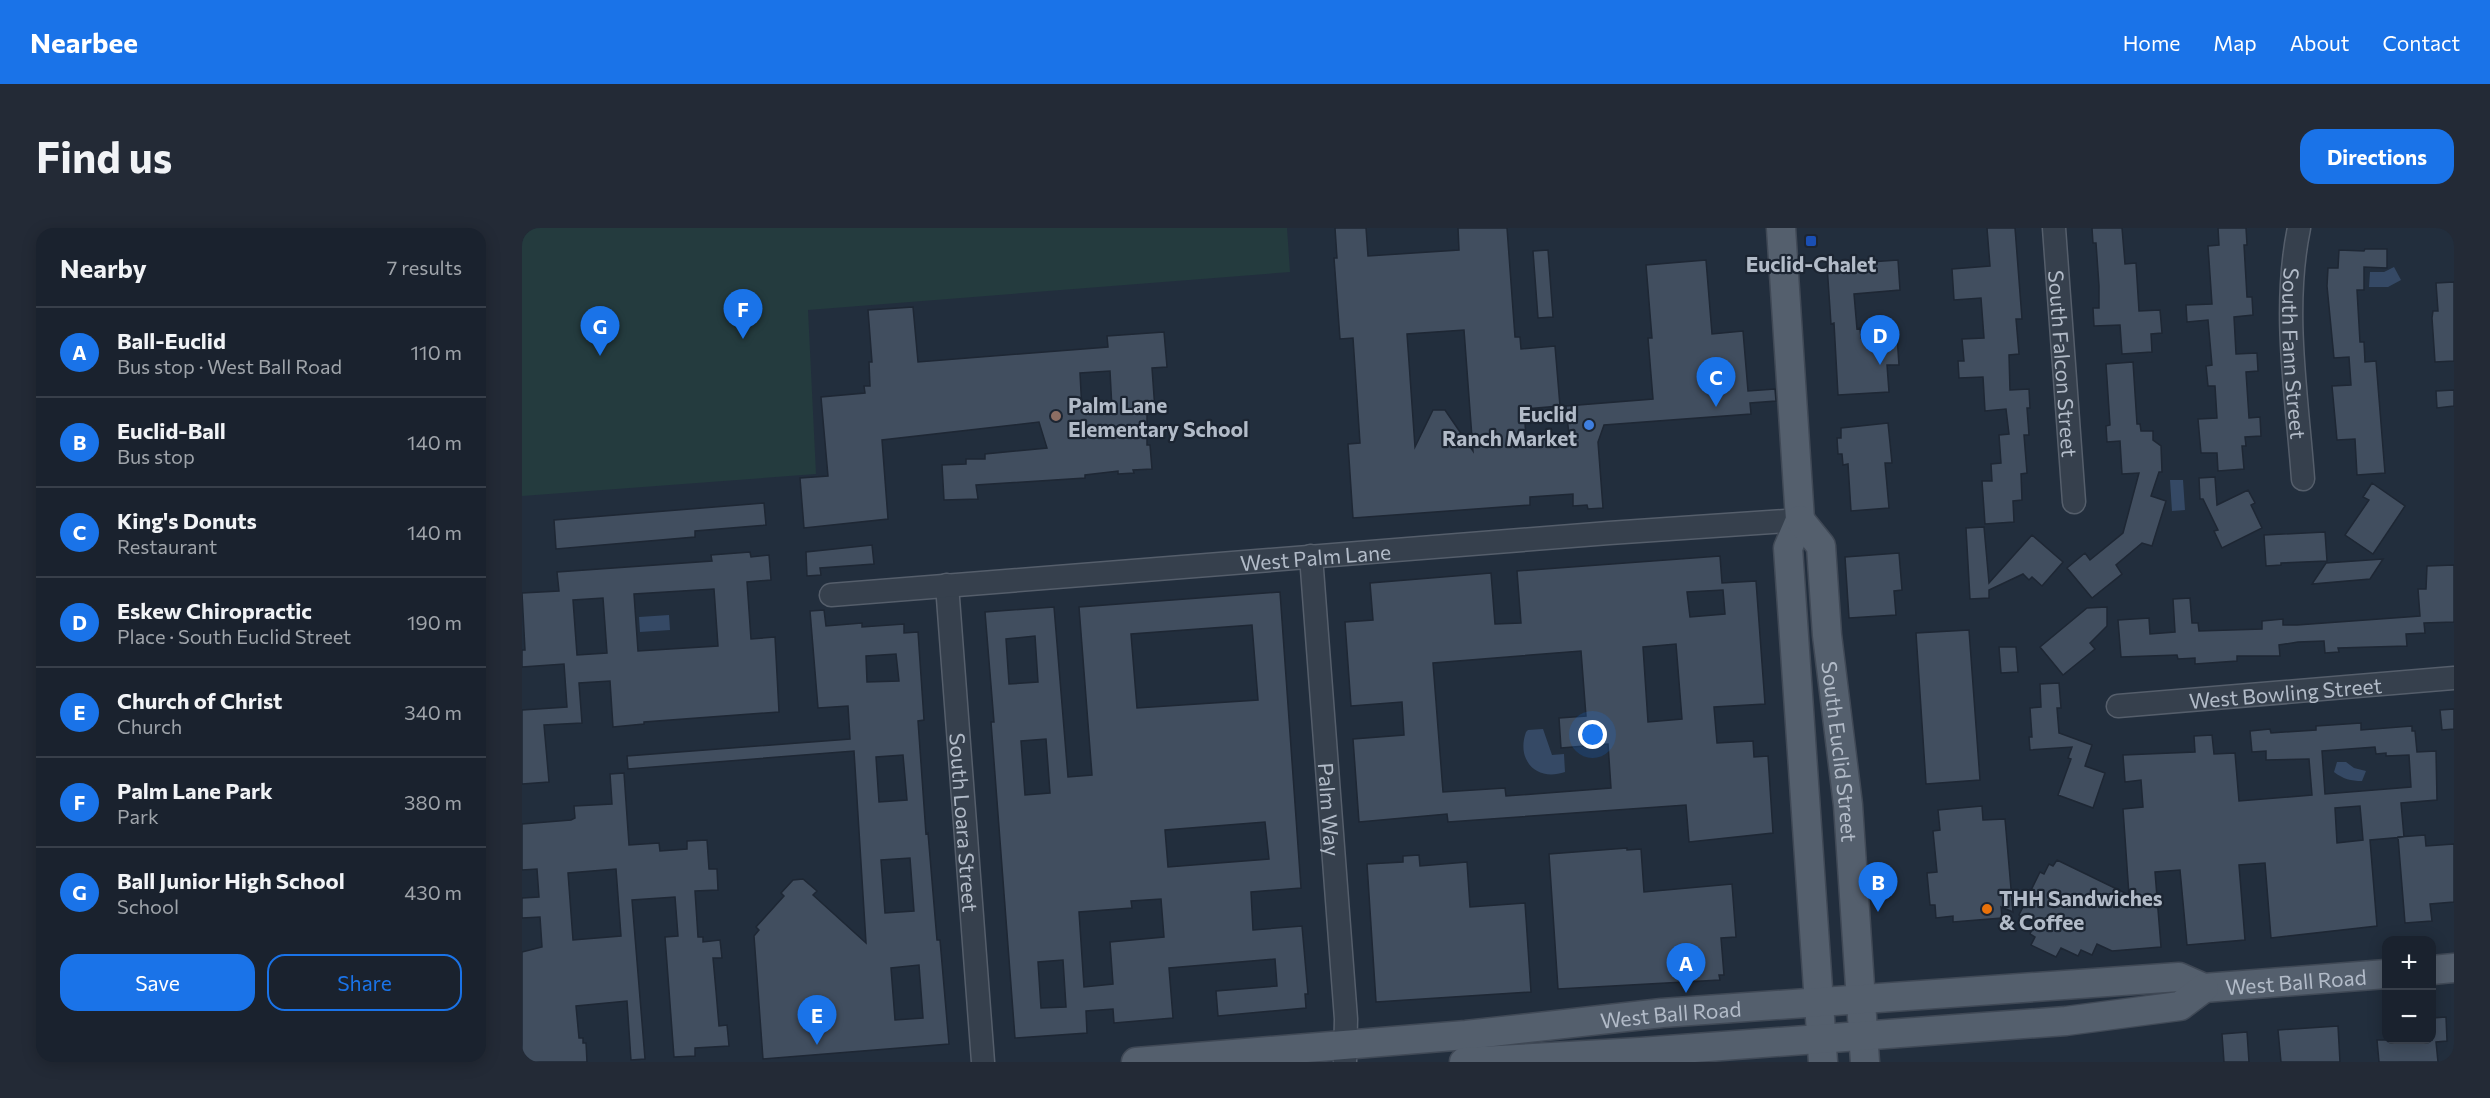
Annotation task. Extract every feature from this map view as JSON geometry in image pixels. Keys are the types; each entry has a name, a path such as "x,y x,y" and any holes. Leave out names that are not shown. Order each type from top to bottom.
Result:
{"main road":[{"name":"South Euclid Street","path":"1780,228 1800,520 1788,548 1822,1051"},
{"name":"South Euclid Street","path":"1800,520 1821,546 1827,635 1848,805 1864,1049"},
{"path":"2436,970 2454,968"},
{"name":"West Ball Road","path":"1466,1055 1620,1017 2179,977 2204,988 2382,974"},
{"name":"West Ball Road","path":"1136,1062 1345,1054 1466,1055 1864,1049 2180,1006 2204,988"}],"street":[{"name":"South Falcon Street","path":"2054,228 2074,502"},
{"name":"South Fann Street","path":"2299,228 2292,268 2291,304 2303,479"},
{"name":"West Palm Lane","path":"831,595 1311,556 1800,520"},
{"name":"Palm Way","path":"1311,556 1346,1019 1345,1054"},
{"name":"South Loara Street","path":"947,585 983,1062"},
{"name":"West Bowling Street","path":"2118,706 2454,678"}],"green space":[{"path":"522,228 1287,228 1290,272 808,310 816,474 522,496"}],"water":[{"path":"2394,267 2401,280 2388,287 2369,287 2370,272 2384,272"},
{"path":"2170,480 2183,480 2185,510 2172,511"},
{"path":"669,615 670,630 640,632 639,617"},
{"path":"1543,729 1552,755 1564,754 1565,772 1545,774 1537,771 1526,760 1524,742 1526,732"},
{"path":"2337,762 2346,762 2354,768 2366,771 2362,781 2347,779 2334,772"}],"building":[{"path":"1335,228 1366,228 1368,256 1459,250 1458,228 1507,228 1515,337 1520,337 1521,349 1555,346 1560,406 1524,409 1526,438 1569,435 1566,406 1653,399 1648,338 1652,338 1646,265 1706,260 1712,334 1743,331 1748,391 1775,389 1776,401 1750,403 1751,414 1604,425 1598,442 1603,508 1588,509 1587,505 1573,506 1573,494 1530,497 1530,505 1353,518 1348,444 1360,443 1353,338 1340,339 1334,258 1337,258","holes":["1464,330 1473,451 1445,410 1433,410 1415,447 1407,334"]},
{"path":"1987,228 2015,228 2022,319 2016,319 2019,354 2009,355 2010,390 2029,389 2030,408 2027,408 2029,435 2024,435 2027,473 2021,474 2022,500 2013,501 2014,522 1985,524 1982,481 1992,481 1991,464 2001,463 1999,435 2009,434 2006,409 1985,411 1983,377 1959,378 1958,361 1964,361 1962,339 1984,338 1981,298 1954,300 1952,269 1990,266"},
{"path":"2092,228 2122,228 2125,264 2136,263 2139,311 2160,310 2162,333 2151,334 2152,352 2122,354 2120,325 2094,326 2093,308 2099,308 2099,286 2096,243 2093,243"},
{"path":"2218,228 2246,228 2247,245 2244,245 2247,297 2252,297 2253,315 2234,317 2236,354 2257,353 2258,371 2246,372 2249,418 2260,417 2261,436 2245,437 2246,446 2242,446 2244,469 2218,471 2217,453 2201,453 2198,419 2217,418 2215,386 2208,386 2206,366 2212,365 2208,320 2187,322 2186,305 2212,304 2208,246 2219,245"},
{"path":"2365,249 2387,249 2387,268 2364,267 2364,290 2357,290 2360,342 2364,342 2365,362 2376,361 2385,473 2357,475 2355,439 2337,440 2332,386 2351,385 2349,357 2334,358 2327,286 2328,268 2338,268 2339,250 2364,251"},
{"path":"1548,250 1553,317 1538,318 1533,251"},
{"path":"1898,260 1900,290 1854,294 1857,329 1860,328 1861,338 1897,336 1899,365 1887,365 1889,392 1838,395 1834,323 1831,324 1827,265"},
{"path":"2454,282 2454,361 2435,362 2432,318 2433,311 2438,311 2436,283"},
{"path":"913,307 918,362 1108,347 1107,336 1164,332 1167,367 1152,368 1155,410 1147,411 1147,445 1150,445 1152,469 1133,470 1134,473 1118,474 1118,471 1085,475 1085,478 976,485 978,499 944,500 942,465 966,464 966,459 985,459 985,454 1047,448 1039,422 882,440 888,519 804,528 800,478 828,476 821,397 865,393 864,386 870,386 869,362 872,362 868,310","holes":["1110,371 1112,409 1082,411 1080,373"]},
{"path":"2133,362 2137,424 2140,424 2141,431 2153,431 2153,440 2161,446 2162,472 2159,472 2151,496 2166,501 2152,546 2142,543 2116,565 2122,574 2092,598 2067,568 2085,553 2090,560 2123,533 2139,473 2122,474 2120,441 2107,442 2106,426 2110,425 2106,364"},
{"path":"2454,390 2454,406 2437,408 2436,391"},
{"path":"1888,423 1892,463 1885,463 1889,508 1851,511 1848,464 1843,465 1842,454 1838,454 1837,438 1841,438 1841,428"},
{"path":"2215,477 2217,505 2248,490 2255,503 2251,505 2262,528 2222,548 2214,531 2218,530 2203,499 2200,499 2199,478"},
{"path":"2372,483 2405,506 2373,554 2345,535 2369,500 2363,497"},
{"path":"764,503 766,525 695,531 695,537 556,549 554,520"},
{"path":"1984,527 1989,583 2032,535 2063,562 2042,586 2032,577 2029,580 2023,574 1989,590 1989,598 1970,599 1966,528"},
{"path":"2325,532 2327,561 2266,566 2264,535"},
{"path":"872,545 874,564 820,568 821,575 807,576 806,552"},
{"path":"750,552 751,557 769,555 771,580 747,582 751,639 775,637 779,712 644,722 644,724 613,727 610,681 579,683 582,723 544,725 549,782 522,784 522,710 567,707 564,664 522,667 522,650 525,650 522,593 559,591 557,572 712,561 711,555","holes":["714,589 718,646 638,651 634,594","603,598 607,653 577,655 573,600"]},
{"path":"1899,553 1902,590 1894,591 1896,615 1849,618 1845,557"},
{"path":"1720,556 1722,583 1756,581 1765,704 1714,707 1717,743 1753,741 1754,757 1768,756 1773,833 1689,842 1686,805 1448,822 1447,814 1359,822 1353,739 1404,735 1402,702 1351,706 1345,622 1373,620 1370,583 1491,573 1495,624 1521,623 1517,571","holes":["1723,590 1725,614 1690,617 1687,592","1676,644 1682,719 1648,722 1643,647","1581,651 1586,716 1559,718 1561,748 1608,744 1611,788 1506,796 1505,788 1443,792 1433,663"]},
{"path":"2383,559 2370,579 2312,584 2326,563"},
{"path":"2454,565 2454,622 2424,623 2425,633 2406,634 2407,646 2338,648 2339,652 2325,653 2324,641 2298,642 2279,645 2280,656 2237,656 2237,661 2195,664 2195,658 2178,659 2177,655 2121,657 2118,620 2149,618 2150,634 2175,632 2173,599 2190,598 2192,623 2198,623 2199,631 2262,629 2262,621 2283,619 2283,625 2297,625 2420,616 2418,589 2426,589 2427,566"},
{"path":"1280,592 1301,888 1251,892 1253,930 1302,926 1308,994 1305,994 1306,1008 1218,1016 1216,991 1277,986 1275,959 1169,968 1173,1018 1114,1023 1113,1009 1086,1011 1087,1033 1015,1038 985,612 1054,607 1068,777 1092,775 1079,607","holes":["1252,625 1258,700 1137,708 1131,634","1035,636 1038,682 1009,684 1006,639","1046,739 1050,793 1025,795 1021,741","1265,822 1269,859 1168,867 1165,830","1161,899 1164,937 1110,942 1113,984 1084,987 1079,912 1132,908 1131,901","1063,960 1066,1007 1041,1008 1038,962"]},
{"path":"2107,607 2107,626 2090,643 2095,649 2063,675 2040,647 2087,608"},
{"path":"824,610 826,626 862,623 862,627 904,624 904,633 918,632 924,720 918,721 926,834 928,833 937,940 940,940 949,1044 763,1059 754,936 759,930 756,927 784,896 781,893 793,880 803,879 817,891 813,895 866,943 854,751 628,769 627,756 850,739 848,706 818,708 810,611","holes":["896,654 899,681 867,682 866,656","903,755 907,800 879,802 876,757","910,858 914,911 885,913 881,860","919,965 923,1018 895,1020 891,968"]},
{"path":"1969,630 1980,780 1926,784 1916,633"},
{"path":"1999,647 2016,647 2018,672 2001,673"},
{"path":"2059,683 2061,708 2057,708 2059,733 2092,745 2085,766 2105,773 2093,808 2058,795 2071,759 2068,758 2072,747 2030,750 2029,737 2032,737 2030,708 2041,707 2040,684"},
{"path":"2454,709 2454,729 2442,730 2440,710"},
{"path":"2361,723 2361,730 2412,726 2412,731 2415,731 2417,752 2436,751 2437,800 2401,803 2404,837 2370,840 2377,926 2271,938 2265,863 2239,865 2245,940 2187,945 2180,870 2155,872 2161,947 2112,951 2097,944 2092,955 2081,950 2078,956 2061,948 2056,957 2031,945 2035,937 2030,934 2035,923 2019,915 2040,872 2044,874 2049,864 2053,866 2057,860 2129,895 2123,809 2143,807 2141,780 2125,782 2123,755 2195,752 2194,736 2212,735 2214,754 2235,753 2239,801 2312,795 2309,759 2266,760 2266,751 2252,752 2250,731 2270,729 2271,733 2316,730 2316,726","holes":["2375,747 2376,754 2409,755 2411,787 2325,794 2322,751","2360,806 2363,840 2337,843 2335,808"]},
{"path":"624,773 629,845 659,843 660,851 687,849 687,841 707,840 709,869 717,869 718,890 695,891 698,937 703,937 703,942 720,940 722,958 713,958 719,1026 727,1025 729,1046 695,1048 695,1056 674,1057 665,937 678,936 675,897 632,900 645,1059 631,1060 627,1001 576,1006 579,1038 583,1038 583,1043 586,1043 587,1062 522,1062 522,952 542,947 540,917 522,918 522,898 539,897 537,869 522,870 522,824 571,820 575,818 574,806 612,804 610,774","holes":["616,869 621,936 573,940 568,873"]},
{"path":"1982,806 1983,820 2005,819 2013,912 2001,907 2002,918 1953,922 1953,916 1936,918 1935,905 1930,905 1927,873 1937,872 1933,831 1940,830 1938,810"},
{"path":"2425,835 2426,846 2454,844 2454,902 2430,904 2432,921 2405,923 2398,837"},
{"path":"1627,848 1627,850 1641,849 1644,892 1732,884 1736,937 1721,938 1724,975 1719,975 1720,980 1558,989 1549,854"},
{"path":"1419,855 1420,866 1467,862 1470,907 1525,903 1531,992 1376,1002 1367,864 1403,862 1403,856"},
{"path":"2446,1017 2447,1041 2436,1042 2436,1018"},
{"path":"2338,1026 2340,1062 2281,1062 2278,1030"},
{"path":"2247,1032 2249,1062 2224,1062 2222,1034"},
{"path":"2377,1040 2382,1040 2382,1044 2436,1044 2436,1042 2438,1062 2379,1062"}],"place":[{"name":"Euclid-Chalet","path":"1811,241"},
{"name":"Palm Lane Park","path":"743,339"},
{"name":"Ball Junior High School","path":"600,356"},
{"name":"Eskew Chiropractic","path":"1880,365"},
{"name":"King's Donuts","path":"1716,407"},
{"name":"Palm Lane Elementary School","path":"1056,416"},
{"name":"Euclid Ranch Market","path":"1589,425"},
{"name":"THH Sandwiches & Coffee","path":"1987,909"},
{"name":"Euclid-Ball","path":"1878,912"},
{"name":"Ball-Euclid","path":"1686,993"},
{"name":"Church of Christ","path":"817,1045"}]}
